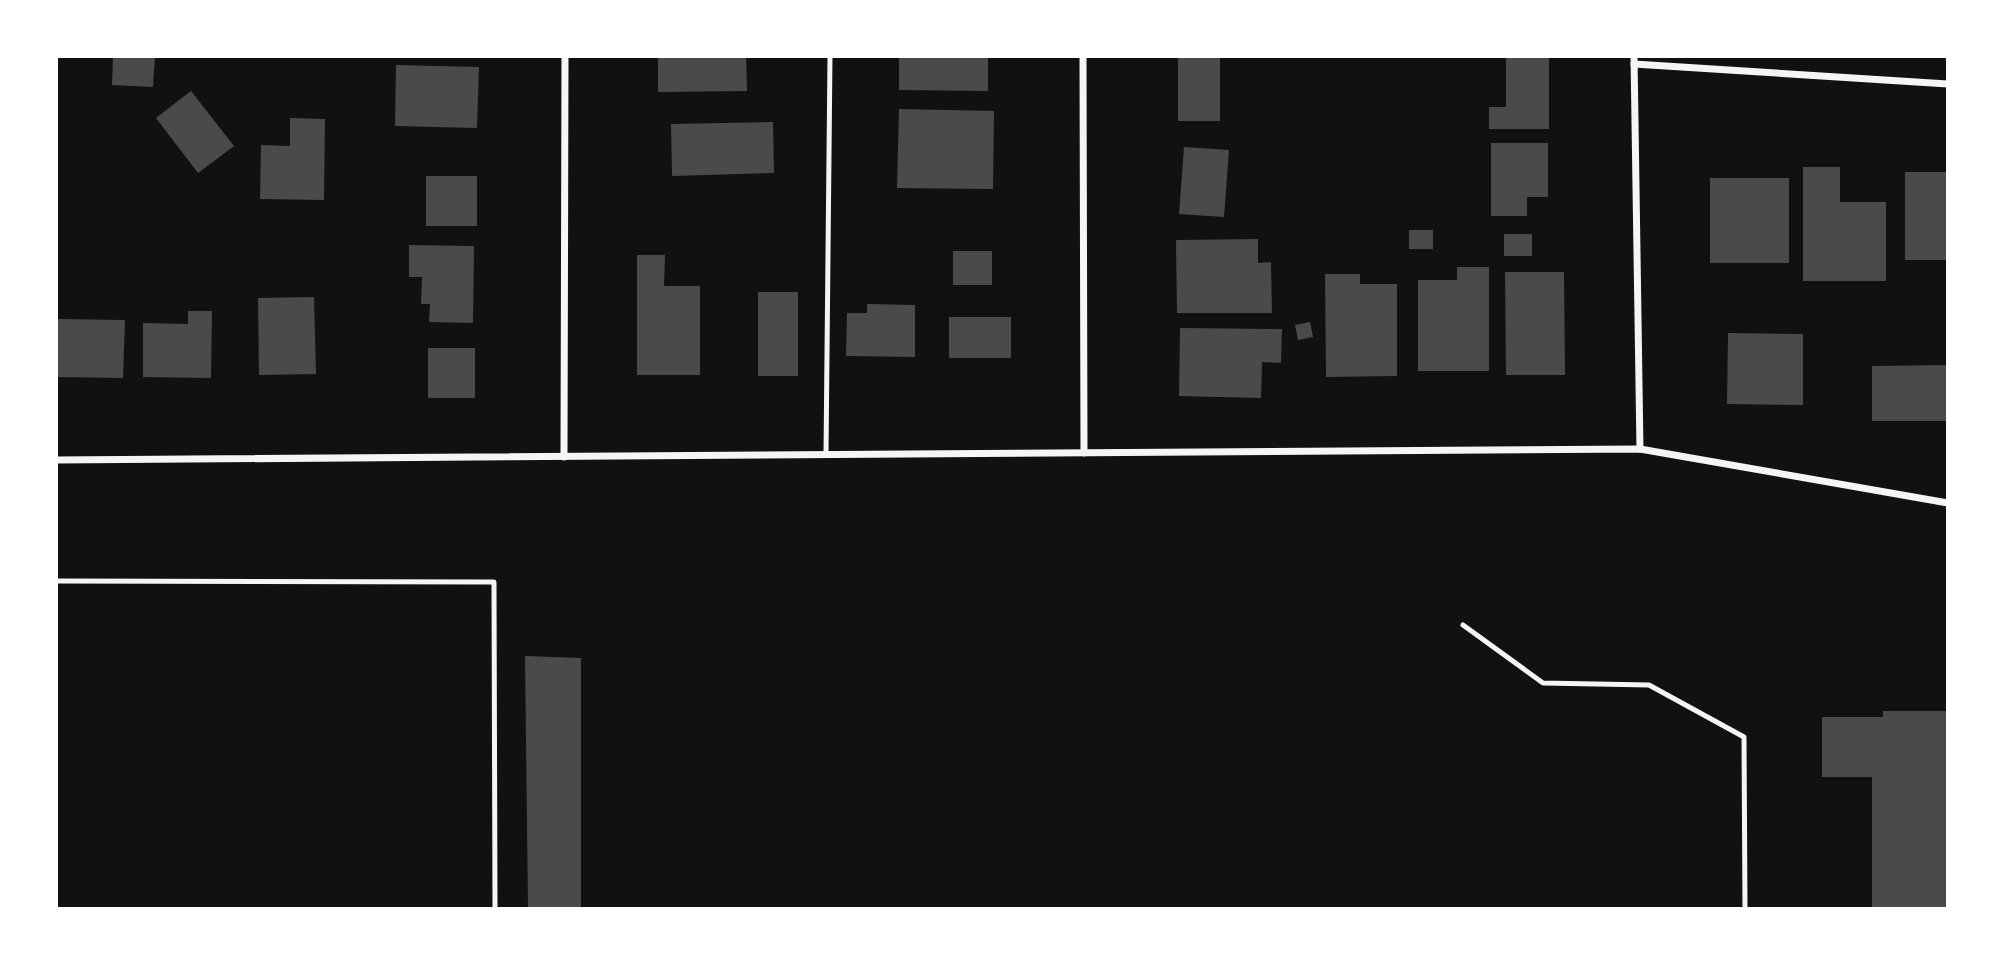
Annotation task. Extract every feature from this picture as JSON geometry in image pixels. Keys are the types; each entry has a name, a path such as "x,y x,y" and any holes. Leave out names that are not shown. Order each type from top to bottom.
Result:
{"street":[{"path":"564,457 565,56"},
{"path":"1083,56 1084,453"},
{"path":"1640,449 1634,60 1948,84"},
{"path":"56,460 1640,449 1948,503"}],"lane":[{"path":"826,454 830,56"},
{"path":"56,582 494,582 495,909"},
{"path":"1463,625 1543,683 1649,685 1744,737 1745,909"}],"building":[{"path":"113,56 155,56 153,87 112,85"},
{"path":"658,56 746,56 747,91 658,92"},
{"path":"899,56 988,56 988,91 899,90"},
{"path":"1178,56 1220,56 1220,121 1178,121"},
{"path":"1506,57 1549,57 1549,129 1489,129 1489,107 1506,107"},
{"path":"396,65 479,67 477,128 395,126"},
{"path":"191,91 234,146 198,173 156,118"},
{"path":"899,109 994,111 993,189 897,188"},
{"path":"290,118 325,119 324,200 260,199 261,145 290,146"},
{"path":"773,122 774,173 672,176 671,124"},
{"path":"1491,143 1548,143 1548,197 1527,197 1527,216 1491,216"},
{"path":"1184,147 1229,150 1224,217 1179,214"},
{"path":"1803,167 1840,167 1840,202 1886,202 1886,281 1803,281"},
{"path":"1905,172 1946,172 1948,260 1905,260"},
{"path":"426,176 477,176 477,226 426,226"},
{"path":"1710,178 1789,178 1789,263 1710,263"},
{"path":"1409,230 1433,230 1433,249 1409,249"},
{"path":"1504,234 1532,234 1532,256 1504,256"},
{"path":"1258,239 1258,263 1271,262 1272,313 1177,313 1176,240"},
{"path":"409,245 474,246 473,323 429,322 430,304 421,304 422,277 409,277"},
{"path":"953,251 992,251 992,285 953,285"},
{"path":"637,255 665,255 664,286 700,286 700,375 637,375"},
{"path":"1457,267 1489,267 1489,371 1418,371 1418,280 1457,280"},
{"path":"1505,272 1564,272 1565,375 1506,375"},
{"path":"1325,274 1360,274 1360,284 1397,284 1397,376 1326,377"},
{"path":"758,292 798,292 798,376 758,376"},
{"path":"314,297 316,374 259,375 258,298"},
{"path":"867,304 915,305 915,357 846,356 847,313 867,313"},
{"path":"188,311 212,311 211,378 143,377 143,323 188,324"},
{"path":"949,317 1011,317 1011,358 949,358"},
{"path":"58,319 125,320 123,378 57,377"},
{"path":"1310,322 1313,337 1298,340 1295,325"},
{"path":"1180,328 1282,329 1281,363 1262,362 1261,398 1179,396"},
{"path":"1728,333 1803,334 1803,405 1727,404"},
{"path":"428,348 475,348 475,398 428,398"},
{"path":"1948,365 1948,421 1872,421 1872,366"},
{"path":"525,656 581,658 581,909 528,909"},
{"path":"1883,711 1948,711 1948,909 1872,909 1872,777 1822,777 1822,717 1883,717"}]}
